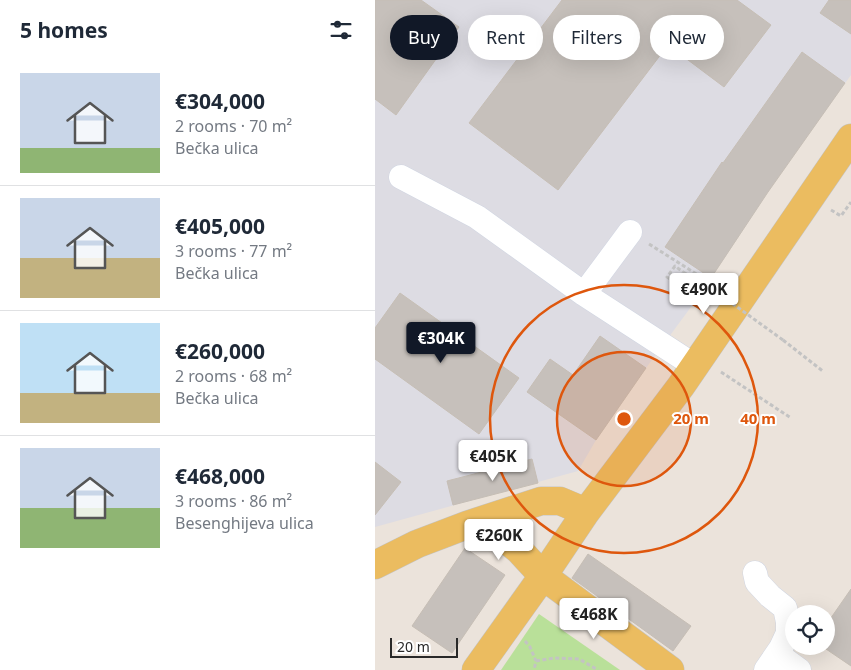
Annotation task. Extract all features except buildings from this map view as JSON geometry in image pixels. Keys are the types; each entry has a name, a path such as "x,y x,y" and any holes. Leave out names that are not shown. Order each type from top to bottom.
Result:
{"main road":[{"path":"476,670 586,512 708,369 851,138"},
{"path":"375,565 417,544 467,525 541,501 560,501 586,512"},
{"path":"467,525 503,537 519,550 543,576 670,670"},
{"path":"375,553 417,544"}],"lane":[{"path":"401,177 477,217 584,294 708,369"},
{"path":"584,294 630,232"},
{"path":"755,573 757,582 785,608 788,622 788,633 772,662 799,670"}],"path":[{"path":"832,210 841,216 851,202"},
{"path":"671,257 698,275 688,290 667,277 675,266 683,272 708,286 824,372"},
{"path":"708,369 791,418"},
{"path":"536,661 554,658 579,658 598,670"}],"shaded area":[{"path":"375,0 851,0 851,75 778,177 702,292 596,440 578,471 375,527"}],"green space":[{"path":"539,614 620,670 501,670"}]}
